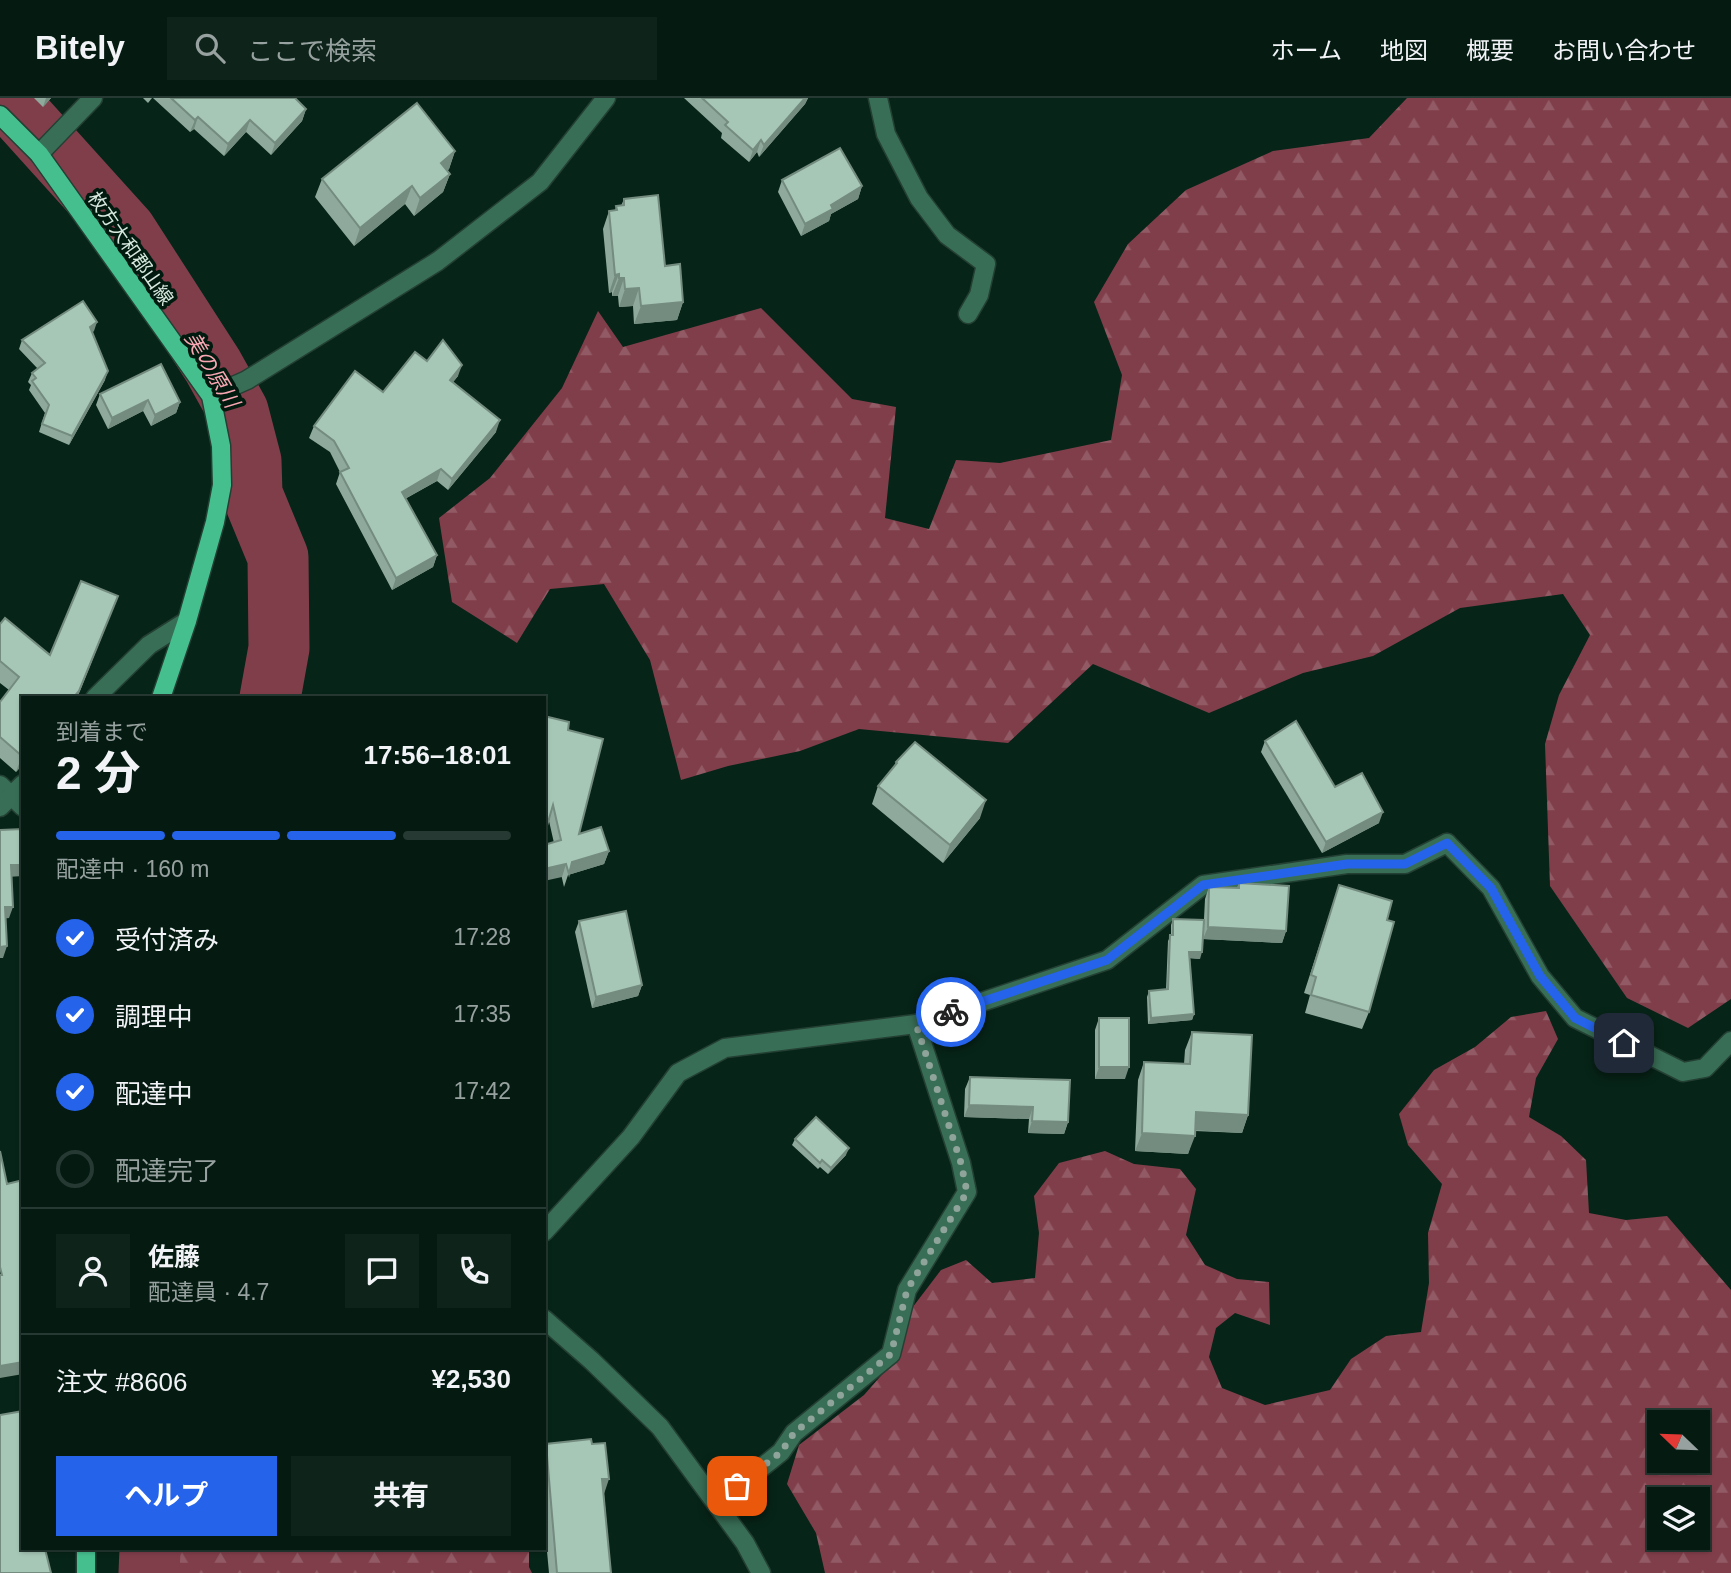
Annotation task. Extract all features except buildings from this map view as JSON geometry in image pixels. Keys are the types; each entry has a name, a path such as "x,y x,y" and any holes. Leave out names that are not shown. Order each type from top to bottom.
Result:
{"main road":[{"name":"枚方大和郡山線","path":"0,114 39,154 211,396 221,446 222,485 215,522 187,621 162,696"},
{"path":"86,1550 86,1573"}],"street":[{"path":"39,154 93,98"},
{"path":"211,396 247,380 438,261 540,182 606,98"},
{"path":"878,98 886,134 919,198 947,235 986,264 979,295 968,314"},
{"path":"97,696 149,645 187,621"},
{"path":"546,1230 631,1137 678,1073 725,1048 916,1024 1107,960 1203,885 1347,864 1405,864 1447,843 1491,888 1540,976 1575,1018 1683,1072 1705,1069 1731,1041"},
{"path":"716,1504 781,1452 794,1433 891,1354 907,1290 967,1192 961,1163 916,1024"},
{"path":"546,1322 592,1361 660,1427 745,1543 761,1573"}],"green space":[{"path":"1407,98 1731,98 1731,999 1688,1028 1627,998 1550,886 1545,744 1559,695 1590,635 1563,594 1460,608 1373,656 1303,673 1209,713 1093,664 1008,743 859,729 800,751 728,766 681,780 650,660 604,584 550,589 517,643 452,602 439,518 490,478 562,388 598,311 623,347 761,308 852,399 896,407 885,518 929,529 956,460 1000,463 1111,440 1122,375 1094,302 1128,244 1186,190 1273,151 1369,138"},
{"path":"1546,1011 1558,1039 1536,1078 1529,1117 1561,1136 1586,1160 1589,1213 1626,1220 1667,1216 1731,1290 1731,1573 825,1573 816,1533 787,1484 799,1445 864,1395 901,1353 909,1312 941,1270 966,1260 992,1283 1035,1278 1039,1233 1034,1196 1059,1163 1105,1151 1134,1164 1180,1169 1196,1189 1186,1235 1205,1265 1237,1279 1269,1282 1270,1325 1235,1313 1216,1328 1209,1357 1222,1388 1265,1405 1330,1390 1351,1359 1386,1336 1421,1332 1429,1283 1428,1233 1442,1184 1408,1145 1399,1114 1434,1070 1475,1047 1511,1017"},
{"path":"160,1550 529,1550 529,1567 532,1573 158,1573"}],"waterway":[{"name":"美の原川","path":"6,98 126,231 213,366 238,411 251,461 252,494 278,557 279,648 270,696"},
{"name":"美の原川","path":"149,1573 150,1550"}],"way so far":[{"path":"737,1486 781,1452 794,1433 891,1354 907,1290 967,1192 961,1163 916,1024 951,1012"}],"route":[{"path":"951,1012 1107,960 1203,885 1347,864 1405,864 1447,843 1491,888 1540,976 1575,1018 1624,1043"}]}
